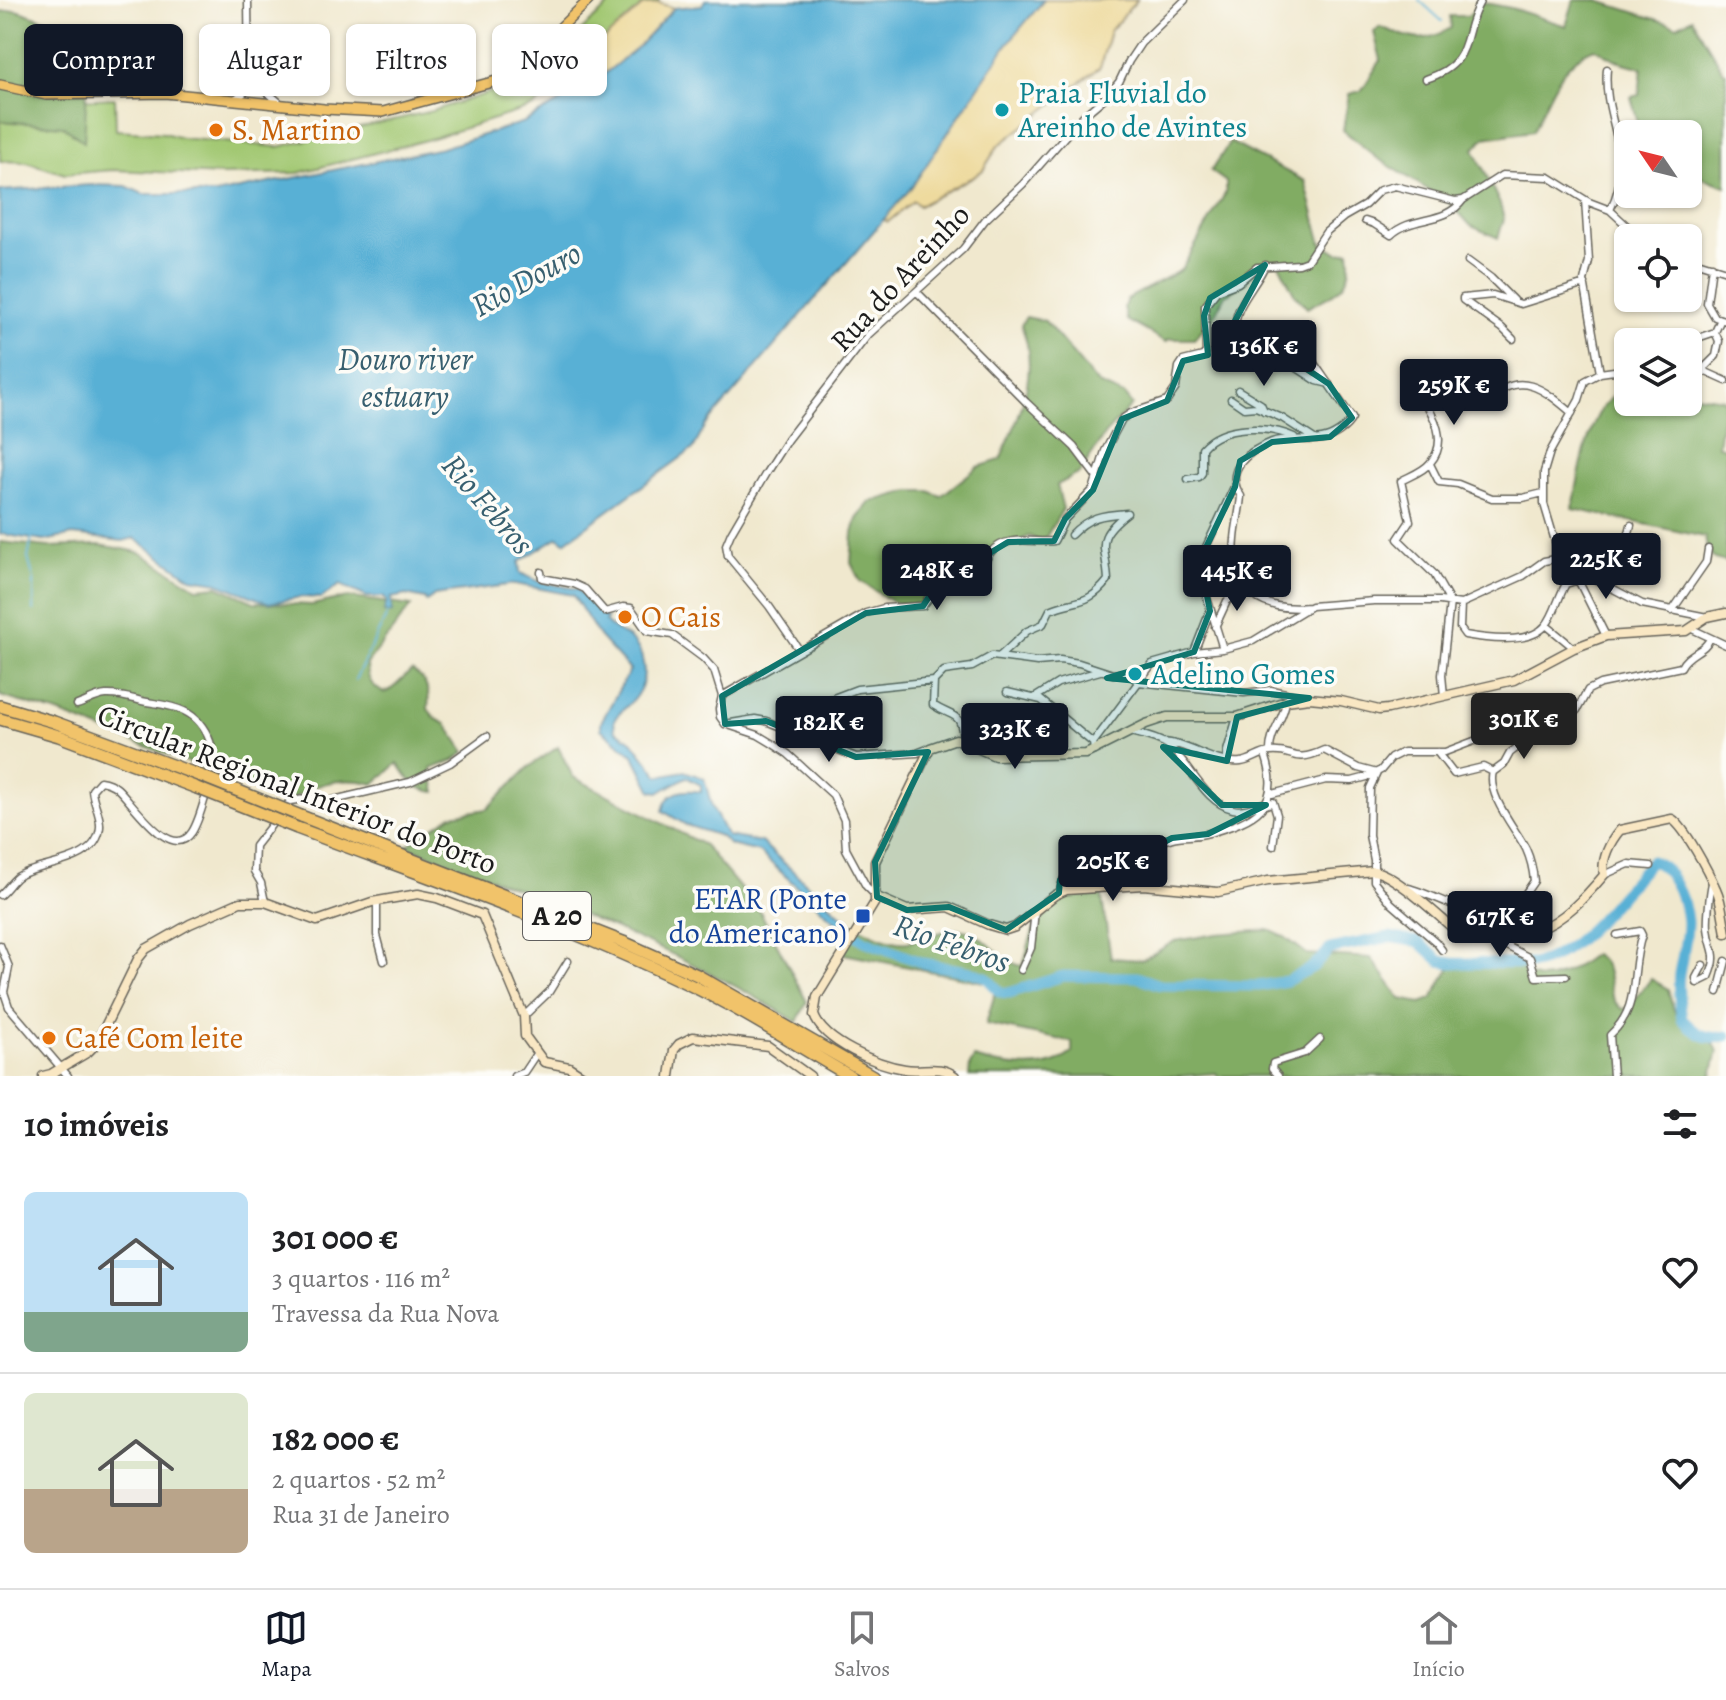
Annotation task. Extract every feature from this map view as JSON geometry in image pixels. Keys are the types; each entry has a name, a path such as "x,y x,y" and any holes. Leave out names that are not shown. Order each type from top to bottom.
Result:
{"highway":[{"name":"Circular Regional Interior do Porto","path":"0,706 54,722 201,776 299,822"},
{"name":"Circular Regional Interior do Porto","path":"0,719 59,736 623,942 697,975 850,1076"},
{"name":"Circular Regional Interior do Porto","path":"802,1042 873,1076"}],"main road":[{"path":"0,85 46,95 165,93 383,112 496,81 533,54 589,0"}],"street":[{"path":"248,0 249,24"},
{"name":"Rua do Areinho","path":"800,651 769,606 728,556 726,545 741,515 794,430 868,335 963,249 985,220 1023,184 1083,116 1108,95 1141,43 1185,0"},
{"path":"1426,79 1442,74 1458,62 1467,45 1474,11 1481,0"},
{"path":"1607,69 1622,161 1622,180 1610,210"},
{"path":"233,101 240,96"},
{"path":"251,96 252,102"},
{"path":"252,102 256,96"},
{"path":"272,96 283,105"},
{"path":"1365,221 1391,235 1428,218 1436,220 1502,175 1549,177 1585,200 1610,210 1625,224"},
{"path":"722,696 866,613 884,608 923,606 934,589 948,582 979,576 990,553 1008,542 1054,541 1065,519 1093,490 1105,451 1122,419 1167,401 1176,388 1179,367 1190,357 1203,356 1206,352 1204,316 1210,298 1217,291 1238,283 1257,267 1307,261 1320,239 1335,224 1365,205 1380,190 1389,187 1463,200"},
{"path":"1585,200 1589,261 1585,284 1600,373"},
{"path":"1468,261 1516,303"},
{"path":"1702,263 1726,271"},
{"path":"1265,265 1256,285 1239,307 1236,323 1251,338 1317,381 1329,384"},
{"path":"1702,336 1715,332 1724,320 1715,317 1707,303 1712,266"},
{"path":"1513,339 1463,298 1493,295 1516,303 1533,301 1585,284"},
{"path":"917,292 1074,447 1098,479"},
{"path":"1291,330 1352,418 1349,424 1330,437 1272,442 1240,461 1235,468 1235,487 1241,496 1235,561 1246,587 1265,604 1274,607 1374,601 1461,604 1523,576 1544,561 1560,558"},
{"path":"1715,332 1719,341 1716,356 1705,367 1706,372 1726,381"},
{"path":"1614,371 1600,373 1585,381 1546,462 1543,493 1560,558 1642,604 1707,617 1726,613"},
{"path":"1439,382 1449,372 1488,402 1509,386 1531,385 1572,413"},
{"path":"1238,390 1261,404 1264,411"},
{"path":"1421,396 1437,422 1438,445 1430,464 1401,481 1410,521 1398,539 1434,574 1450,602 1442,675 1444,696"},
{"path":"1231,399 1244,408 1256,407 1282,418 1316,439"},
{"path":"1188,479 1199,477 1202,473 1202,448 1219,436 1273,430 1298,439"},
{"path":"1430,464 1439,482 1458,484 1484,497 1523,498 1543,493"},
{"path":"1223,649 1200,575 1200,560 1235,487 1237,475"},
{"path":"1000,656 1027,631 1043,624 1050,610 1085,601 1104,585 1107,573 1102,554 1106,537 1109,528 1127,513 1084,521 1071,535"},
{"path":"1611,588 1620,569 1631,525"},
{"path":"1672,611 1706,562 1708,549"},
{"path":"541,572 542,578 585,589 605,612 631,608 647,631 672,635 681,640 714,670 722,696 720,717 725,724 758,735 788,754 833,795 842,810 846,849 866,886 877,897 907,910 949,907 1006,930 1015,927 1059,893 1083,888 1143,885 1218,892 1268,881 1374,871 1381,872 1401,886 1462,936 1485,935 1539,930 1556,920 1604,875 1629,864 1646,868"},
{"path":"1461,604 1460,628 1465,635 1504,640 1536,632 1546,625 1566,584 1578,580 1583,573"},
{"path":"1578,580 1606,636"},
{"path":"1215,627 1227,601 1246,587"},
{"path":"725,724 755,719 766,721 856,757 917,753 952,739 963,740 981,752 995,756 1086,754 1152,664 1253,641 1311,606"},
{"path":"1194,652 1210,611"},
{"path":"794,713 857,689 934,681 950,669 972,667 992,656 1079,663 1113,674 1127,672 1138,682 1244,693 1271,690 1379,710 1514,680 1574,648 1606,636 1683,632 1707,617"},
{"path":"1546,625 1574,648"},
{"path":"1692,629 1726,645"},
{"path":"1162,742 1179,755 1195,780 1222,805 1243,810 1326,780 1361,779 1377,773 1398,754 1445,752 1474,741 1560,726 1569,719 1588,690 1600,684 1681,667 1685,658 1707,646 1710,638"},
{"path":"1034,698 1058,683 1100,671"},
{"path":"934,681 933,705 958,716 962,723 963,740"},
{"path":"1007,692 1041,700 1093,747"},
{"path":"1,896 16,878 79,855 94,842 100,832 100,819 92,790 100,781 117,789 158,833 169,840 184,839 196,824 214,765 208,738 196,719 176,708 125,696 95,697 77,705"},
{"path":"1093,747 1167,717 1237,717 1286,701 1309,698"},
{"path":"1059,893 1063,880 1118,866 1146,848 1172,838 1208,834 1252,817 1269,800 1272,779 1268,753 1286,701"},
{"path":"1227,761 1237,717"},
{"path":"1401,886 1484,914 1509,911 1525,894 1534,881 1532,864 1492,786 1493,772 1504,764 1510,753 1540,730"},
{"path":"1130,732 1240,763 1268,753 1298,759 1324,750 1358,768 1377,773"},
{"path":"265,902 261,883 254,871 255,846 290,801 312,798 325,802 410,782 450,763 487,736"},
{"path":"930,748 875,862 877,897 817,997 813,1009 818,1025 869,1059 905,1069 944,1069 955,1076"},
{"path":"1436,752 1454,774 1483,767 1493,772"},
{"path":"1377,773 1370,788 1369,847 1374,860 1374,881 1391,903 1442,950"},
{"path":"1269,800 1273,802 1277,815 1273,846"},
{"path":"1604,875 1603,864 1620,830 1672,819 1688,836 1717,890 1726,933"},
{"path":"1703,965 1696,978 1697,983 1709,977 1715,962 1708,927 1712,883"},
{"path":"43,1076 62,1068 97,1043 138,959 146,949 190,924 234,904 252,900 317,921 403,895 426,895 482,915 524,1016 525,1036 536,1054 544,1062 569,1067 580,1075"},
{"path":"377,901 377,935 384,961"},
{"path":"1021,970 1031,948 1035,911"},
{"path":"1613,1076 1610,1035 1629,1013 1636,983 1636,953 1642,935 1640,931 1617,935"},
{"path":"1485,935 1533,964 1536,977 1566,976"},
{"path":"0,945 9,967 4,992 9,1007 68,1076"},
{"path":"524,1016 549,992 568,961"},
{"path":"1718,992 1726,961"},
{"path":"670,1076 674,1050 693,1037 768,1046 810,1076"},
{"path":"1278,1076 1272,1069 1273,1063 1305,1053 1320,1039"},
{"path":"514,1076 524,1072 536,1054"}],"highlighted area":[{"path":"1265,265 1235,321 1329,384 1352,418 1330,437 1272,442 1240,461 1235,487 1200,560 1210,611 1194,652 1107,678 1309,698 1237,717 1227,761 1163,747 1222,805 1266,805 1208,834 1172,838 1118,866 1060,880 1059,893 1006,930 949,907 907,910 877,897 875,862 928,752 856,757 766,721 725,724 722,696 866,613 923,606 934,589 981,575 990,553 1008,542 1054,541 1065,519 1093,490 1122,419 1167,401 1183,361 1208,355 1204,316 1210,298"}],"green space":[{"path":"615,0 659,0 658,3 642,6 607,38 607,24 589,24"},
{"path":"1574,0 1596,0 1677,26 1692,18 1726,73 1726,186 1702,178 1702,120 1637,120 1631,97 1639,95 1642,68 1620,62 1595,48 1564,71 1533,131 1484,138 1474,149 1500,204 1504,219 1498,238 1471,226 1451,204 1377,158 1343,130 1349,94 1361,91 1381,60 1374,32 1380,27 1408,37 1431,37 1451,28 1450,16 1468,16 1481,2 1566,26"},
{"path":"16,10 52,22 24,24 24,96 86,96 84,142 63,126 0,121 0,12"},
{"path":"492,92 492,96 549,96 533,107 426,140 298,173 223,175 113,170 65,174 27,162 0,161 0,104 115,98 116,130 278,147 432,111"},
{"path":"1230,142 1305,181 1322,244 1339,253 1349,251 1349,273 1334,293 1307,308 1295,295 1278,262 1259,263 1244,283 1225,296 1215,315 1194,339 1169,339 1166,342 1127,320 1124,307 1127,299 1181,270 1226,192 1226,182 1211,171"},
{"path":"1026,317 1045,321 1098,384 1124,395 1132,405 1105,434 1080,473 1057,485 1063,509 1043,542 1029,536 1004,548 989,551 964,592 933,587 926,592 920,604 894,603 860,581 851,563 857,519 870,502 910,491 929,491 941,496 978,467 1000,460 1025,394 1029,359 1021,325"},
{"path":"1614,396 1614,416 1702,416 1702,396 1725,399 1718,446 1726,448 1726,562 1714,559 1705,537 1573,509 1590,435 1602,408"},
{"path":"0,542 49,547 99,545 129,550 141,553 197,588 217,586 254,602 312,605 347,597 411,606 367,664 369,678 384,693 412,671 417,674 426,687 428,709 436,719 446,724 465,752 455,760 431,769 436,792 413,783 398,763 374,784 352,781 330,783 290,801 55,712 0,696"},
{"path":"558,747 573,777 704,845 761,913 807,1002 797,1022 655,946 406,846 452,815 487,809 529,767"},
{"path":"1101,892 1111,958 1142,960 1175,941 1269,930 1285,937 1307,954 1371,958 1401,999 1421,1003 1432,999 1453,962 1526,959 1523,972 1542,979 1560,975 1594,954 1606,967 1613,996 1622,1009 1628,1008 1651,979 1668,989 1681,1022 1712,1040 1718,1051 1712,1076 1218,1076 1216,1073 1182,1076 969,1076 974,1058 1011,1066 1051,1064 1072,1052 1072,1042 986,1024 995,993 994,984 839,953 854,925 879,937 900,942 959,930 975,934 1007,960 1023,966 1033,930 1044,908 1064,897"}],"sand":[{"name":"Praia Fluvial do Areinho de Avintes","path":"1044,0 1137,0 1110,31 1100,67 998,146 983,170 919,206 913,201 888,222 883,219 911,188 1008,43"},
{"path":"658,3 674,8 638,47 607,72 607,37 642,6"}],"water":[{"name":"Douro river estuary","path":"705,0 1044,0 1008,43 911,188 706,425 693,449 565,542 558,537 519,562 520,573 540,582 577,589 607,619 608,625 629,638 639,650 643,681 636,696 614,720 615,730 632,741 659,776 684,771 704,778 712,807 727,836 761,842 850,923 865,941 839,925 759,852 730,845 720,836 686,825 663,811 672,795 682,791 701,792 701,785 686,777 660,792 652,791 634,756 601,729 601,722 630,670 599,636 573,595 515,584 434,595 427,602 406,595 391,598 392,613 384,612 387,601 383,597 367,597 340,585 321,598 301,597 269,603 212,581 191,578 134,538 123,541 73,535 44,541 0,534 0,191 90,185 126,186 143,194 215,194 442,148 524,122 570,96 607,96 607,72 638,47 674,8 702,5"}],"waterway":[{"path":"1419,0 1442,21"},
{"path":"32,537 28,558 34,580 34,610"},
{"path":"355,680 388,613"},
{"name":"Rio Febros","path":"854,934 923,963 986,977 1000,992 1009,993 1063,976 1137,977 1160,985 1259,986 1287,981 1313,967 1330,949 1389,937 1419,942 1440,961 1533,964 1550,959 1582,936 1651,861 1662,866 1670,875 1685,907 1687,928 1678,980 1682,1019 1701,1035 1726,1036"}],"place":[{"name":"Praia Fluvial do Areinho de Avintes","path":"1002,110"},
{"name":"S. Martino","path":"216,130"},
{"name":"O Cais","path":"625,617"},
{"name":"Adelino Gomes","path":"1135,674"},
{"name":"ETAR (Ponte do Americano)","path":"863,916"},
{"name":"Café Com leite","path":"49,1038"}],"water label":[{"name":"Rio Douro","path":"526,279"}]}
